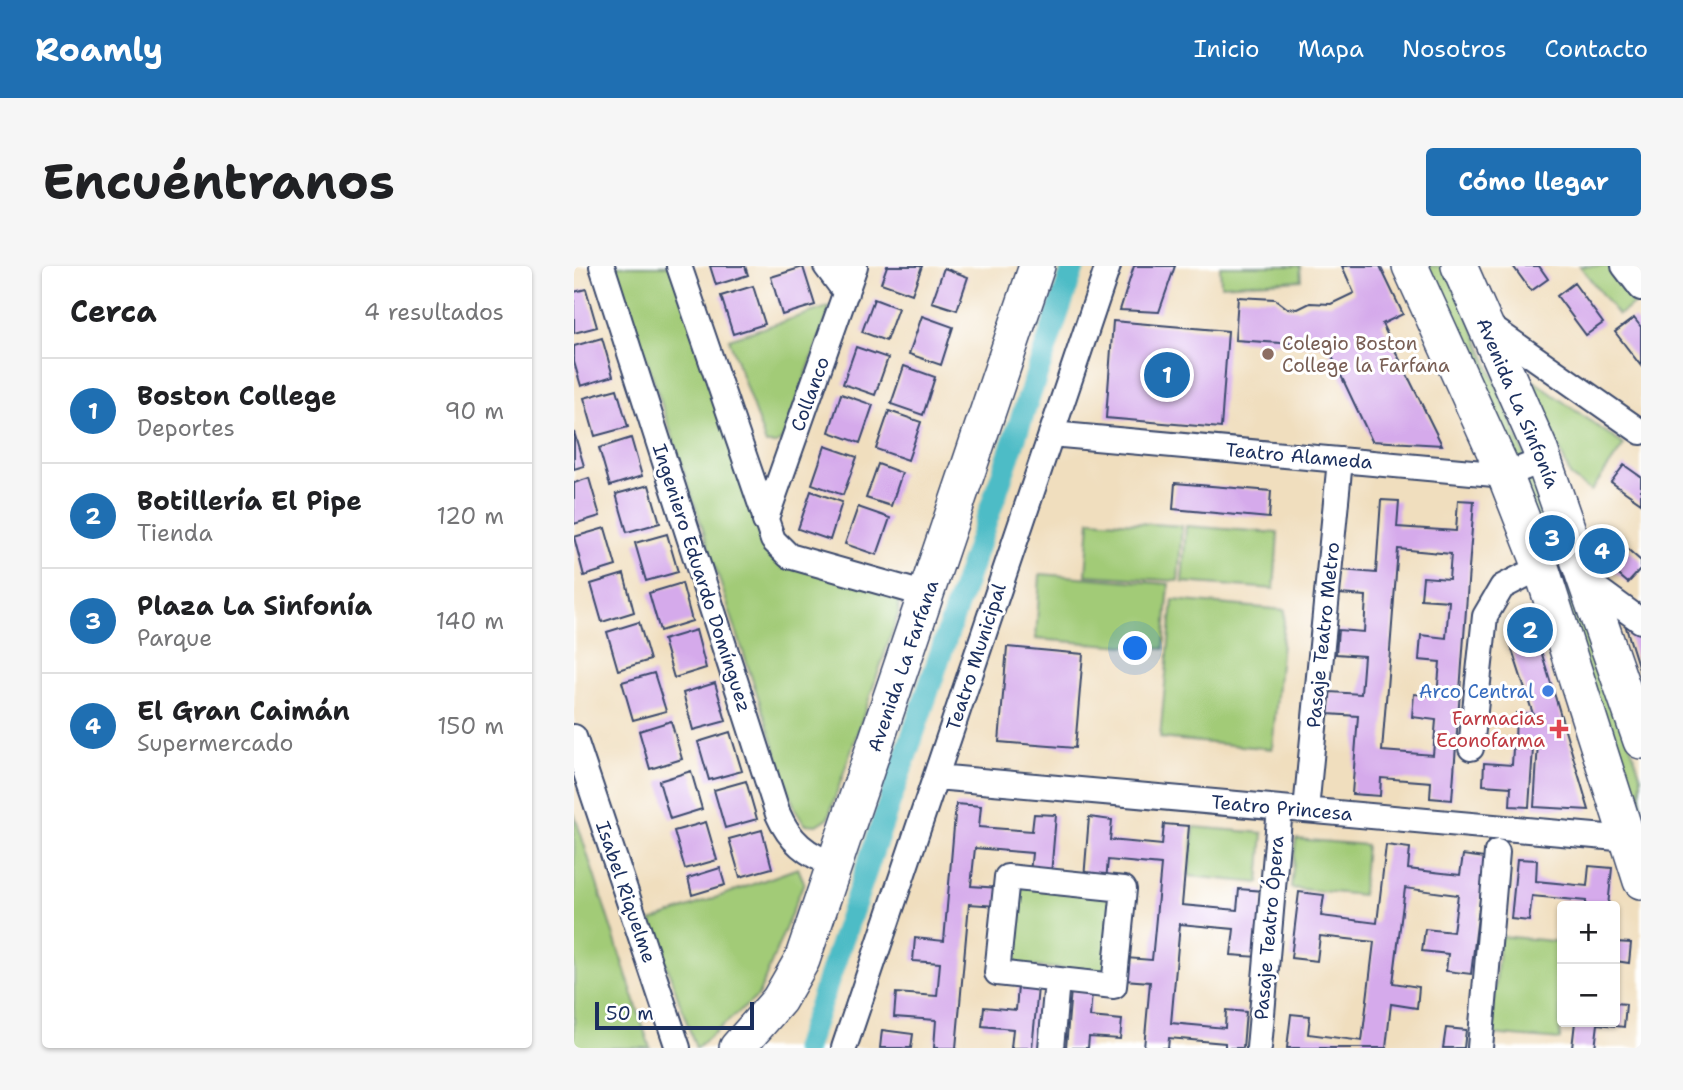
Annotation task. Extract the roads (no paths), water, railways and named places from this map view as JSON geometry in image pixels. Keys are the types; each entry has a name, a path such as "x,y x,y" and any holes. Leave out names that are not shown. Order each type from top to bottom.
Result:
{"street":[{"name":"Ingeniero Eduardo Domínguez","path":"602,266 778,814 790,836 804,850 835,864"},
{"path":"679,266 773,540 789,555 927,595"},
{"path":"826,266 846,293"},
{"name":"Collanco","path":"765,521 855,266"},
{"name":"Avenida La Farfana","path":"737,1048 765,1018 802,960 1037,266"},
{"name":"Teatro Municipal","path":"844,1048 1108,266"},
{"path":"1410,266 1505,475 1541,567 1641,881"},
{"name":"Avenida La Sinfonía","path":"1459,266 1544,460 1589,583 1641,741"},
{"path":"1624,266 1641,288"},
{"path":"1485,323 1641,432"},
{"name":"Teatro Alameda","path":"1051,434 1505,475 1544,460"},
{"name":"Pasaje Teatro Metro","path":"1306,810 1340,460"},
{"path":"1471,748 1485,616 1502,587 1541,567"},
{"path":"1589,583 1641,621"},
{"name":"Isabel Riquelme","path":"574,737 678,1048"},
{"name":"Teatro Princesa","path":"936,777 1628,839"},
{"name":"Pasaje Teatro Ópera","path":"1259,1048 1280,808"},
{"path":"1480,1048 1497,852"},
{"path":"1007,877 1124,889 1114,986 1057,980 998,973 1007,877"},
{"path":"1051,1048 1057,980"}],"waterway":[{"path":"805,1048 1074,266"}],"place":[{"name":"Colegio Boston College la Farfana","path":"1268,354"},
{"name":"Boston College","path":"1167,375"},
{"name":"Plaza La Sinfonía","path":"1552,538"},
{"name":"El Gran Caimán","path":"1602,551"},
{"name":"Botillería El Pipe","path":"1530,630"},
{"name":"Arco Central","path":"1548,691"},
{"name":"Farmacias Econofarma","path":"1559,729"}]}
